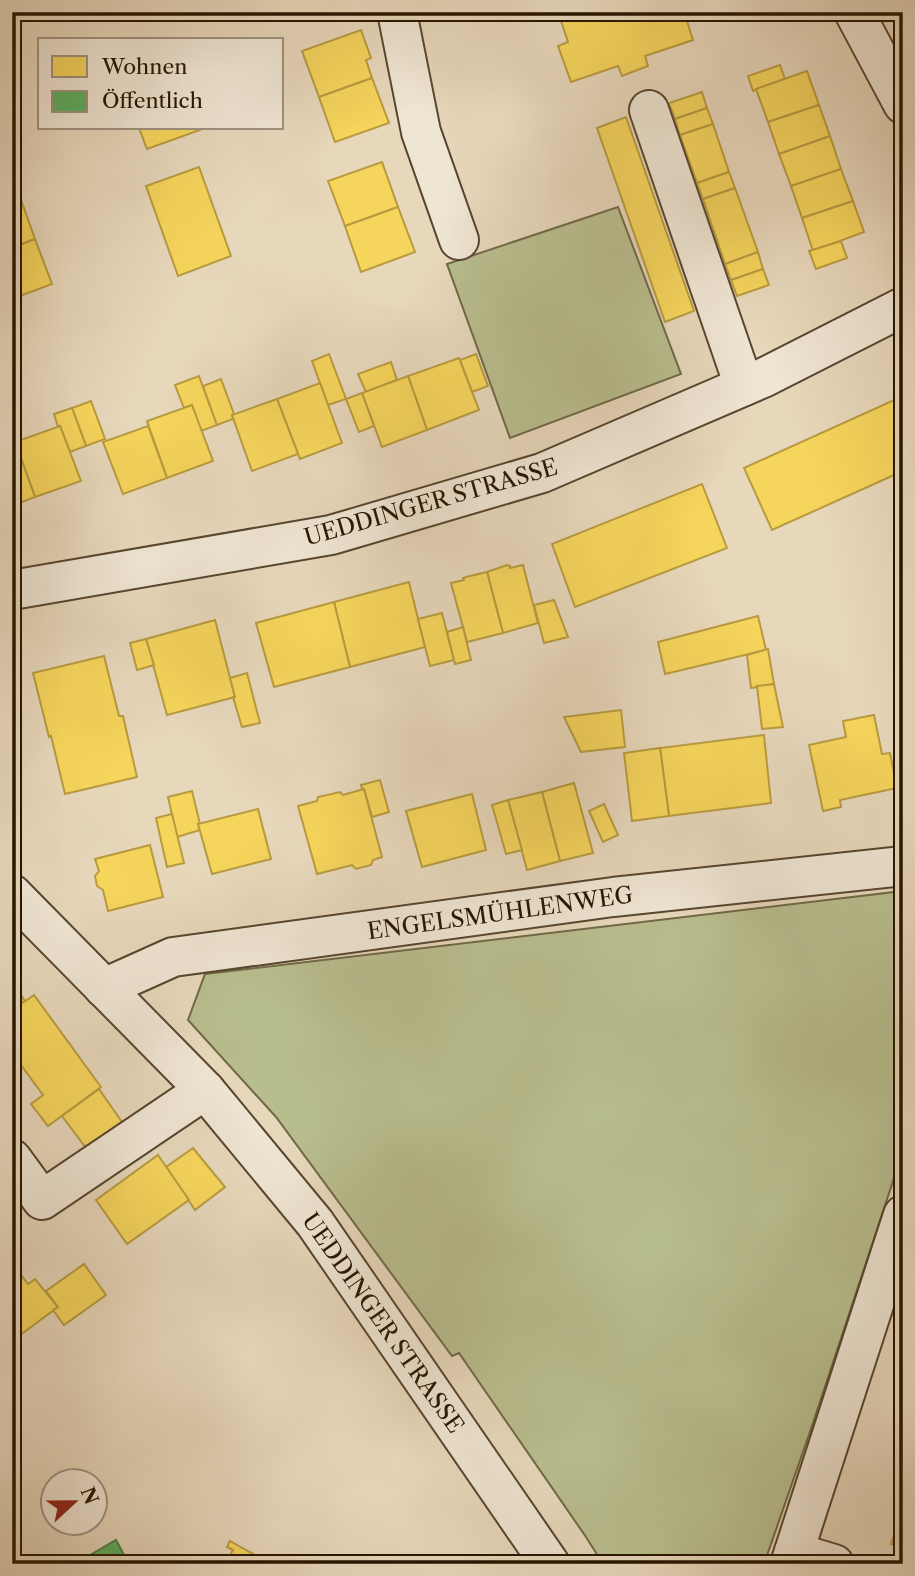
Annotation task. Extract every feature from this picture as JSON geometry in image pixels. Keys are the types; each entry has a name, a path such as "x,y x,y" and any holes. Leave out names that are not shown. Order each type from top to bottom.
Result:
{"street":[{"path":"397,12 421,132 459,240"},
{"path":"855,12 903,104"},
{"path":"649,110 744,386"},
{"name":"UEDDINGER STRASSE","path":"12,590 331,535 542,473 763,378 903,307"},
{"name":"ENGELSMÜHLENWEG","path":"104,988 173,957 613,897 903,866"},
{"name":"UEDDINGER STRASSE","path":"12,894 205,1090 315,1223 550,1564"},
{"path":"12,1159 41,1200 205,1090"},
{"path":"834,1564 792,1558 903,1215"}],"green space":[{"path":"618,207 681,374 510,438 447,264"},
{"path":"903,891 903,1151 764,1564 603,1564 459,1353 452,1356 276,1117 188,1020 205,974"}],"building: Wohnen":[{"path":"113,12 142,12 117,21"},
{"path":"558,12 684,12 693,40 645,56 648,66 622,76 618,66 571,82 558,46 568,42"},
{"path":"361,30 371,58 366,60 372,78 319,97 302,51"},
{"path":"780,65 785,79 753,91 748,76"},
{"path":"807,71 819,105 768,122 756,89"},
{"path":"372,78 389,123 335,142 319,97"},
{"path":"702,92 707,108 675,119 669,103"},
{"path":"819,105 830,136 779,154 768,122"},
{"path":"707,108 713,124 680,135 675,119"},
{"path":"626,117 694,311 665,322 597,128"},
{"path":"713,124 729,172 697,183 680,135"},
{"path":"140,130 200,130 147,149"},
{"path":"830,136 841,169 791,186 779,154"},
{"path":"382,162 398,207 345,226 328,181"},
{"path":"199,167 231,256 178,276 146,186"},
{"path":"841,169 853,201 802,218 791,186"},
{"path":"729,172 735,188 703,199 697,183"},
{"path":"735,188 758,252 725,264 703,199"},
{"path":"16,197 21,200 35,239 12,248 12,199"},
{"path":"853,201 864,232 813,251 802,218"},
{"path":"398,207 415,252 361,272 345,226"},
{"path":"35,239 52,284 12,299 12,248"},
{"path":"841,241 847,258 816,269 809,251"},
{"path":"758,252 763,269 731,280 725,264"},
{"path":"763,269 769,285 737,296 731,280"},
{"path":"329,354 346,399 328,405 312,361"},
{"path":"476,354 488,386 472,392 460,360"},
{"path":"459,358 479,410 427,430 408,376"},
{"path":"391,362 397,380 366,392 358,374"},
{"path":"199,376 217,425 201,431 192,405 184,408 175,385"},
{"path":"408,376 427,430 382,447 362,393"},
{"path":"221,379 234,414 233,419 217,425 203,386"},
{"path":"320,383 342,443 300,459 277,399"},
{"path":"362,393 374,426 359,432 346,399"},
{"path":"277,399 298,454 252,471 232,415"},
{"path":"894,400 903,419 903,471 772,530 744,468"},
{"path":"91,401 105,439 86,446 72,408"},
{"path":"192,405 213,461 167,478 147,421"},
{"path":"72,408 86,446 70,452 54,414"},
{"path":"60,426 81,481 35,497 15,442"},
{"path":"148,426 167,478 123,494 103,442"},
{"path":"15,442 35,497 12,506 12,443"},
{"path":"702,484 727,548 575,607 552,544"},
{"path":"507,565 510,568 523,565 538,623 503,633 487,572"},
{"path":"487,572 503,633 467,642 451,583"},
{"path":"409,582 425,647 350,667 334,602"},
{"path":"554,600 568,637 544,643 534,605"},
{"path":"334,602 350,667 274,687 256,623"},
{"path":"442,613 454,660 430,666 418,619"},
{"path":"758,616 766,650 665,674 658,642"},
{"path":"215,620 235,697 167,715 146,639"},
{"path":"463,627 471,660 455,664 447,632"},
{"path":"146,639 154,665 137,670 130,643"},
{"path":"768,649 774,684 751,688 747,655"},
{"path":"104,656 119,716 123,716 137,777 65,794 33,673"},
{"path":"247,673 260,723 242,727 230,678"},
{"path":"774,684 783,727 762,729 757,686"},
{"path":"621,710 625,747 581,752 564,717"},
{"path":"874,715 882,754 890,753 897,788 840,800 841,807 823,811 809,745 846,737 843,721"},
{"path":"764,735 771,803 669,816 660,748"},
{"path":"660,748 669,816 632,821 624,753"},
{"path":"380,780 389,812 372,817 361,785"},
{"path":"574,783 593,853 560,861 542,792"},
{"path":"364,789 382,857 373,860 371,865 356,869 352,865 317,874 298,806 317,801 318,797 340,792 343,795"},
{"path":"192,791 200,830 177,837 168,797"},
{"path":"542,792 560,861 527,870 508,800"},
{"path":"472,794 486,850 422,867 406,811"},
{"path":"508,800 522,850 506,854 492,805"},
{"path":"604,804 618,835 603,842 589,811"},
{"path":"258,809 271,859 212,874 198,824"},
{"path":"172,814 184,863 167,867 156,818"},
{"path":"150,845 163,897 108,911 103,890 97,886 95,876 99,871 95,859"},
{"path":"12,983 25,1001 12,1010"},
{"path":"34,995 101,1087 48,1126 31,1104 43,1095 12,1053 12,1010"},
{"path":"99,1089 122,1122 86,1148 62,1116"},
{"path":"193,1148 225,1187 195,1210 166,1167"},
{"path":"158,1155 189,1200 127,1244 96,1200"},
{"path":"13,1264 28,1284 35,1279 58,1307 12,1341"},
{"path":"84,1264 106,1295 64,1325 53,1310 58,1307 46,1291"},
{"path":"903,1508 903,1548 891,1544"},
{"path":"230,1541 271,1564 225,1564 233,1550 227,1547"}],"building: Öffentlich":[{"path":"116,1540 129,1564 75,1564"}]}
